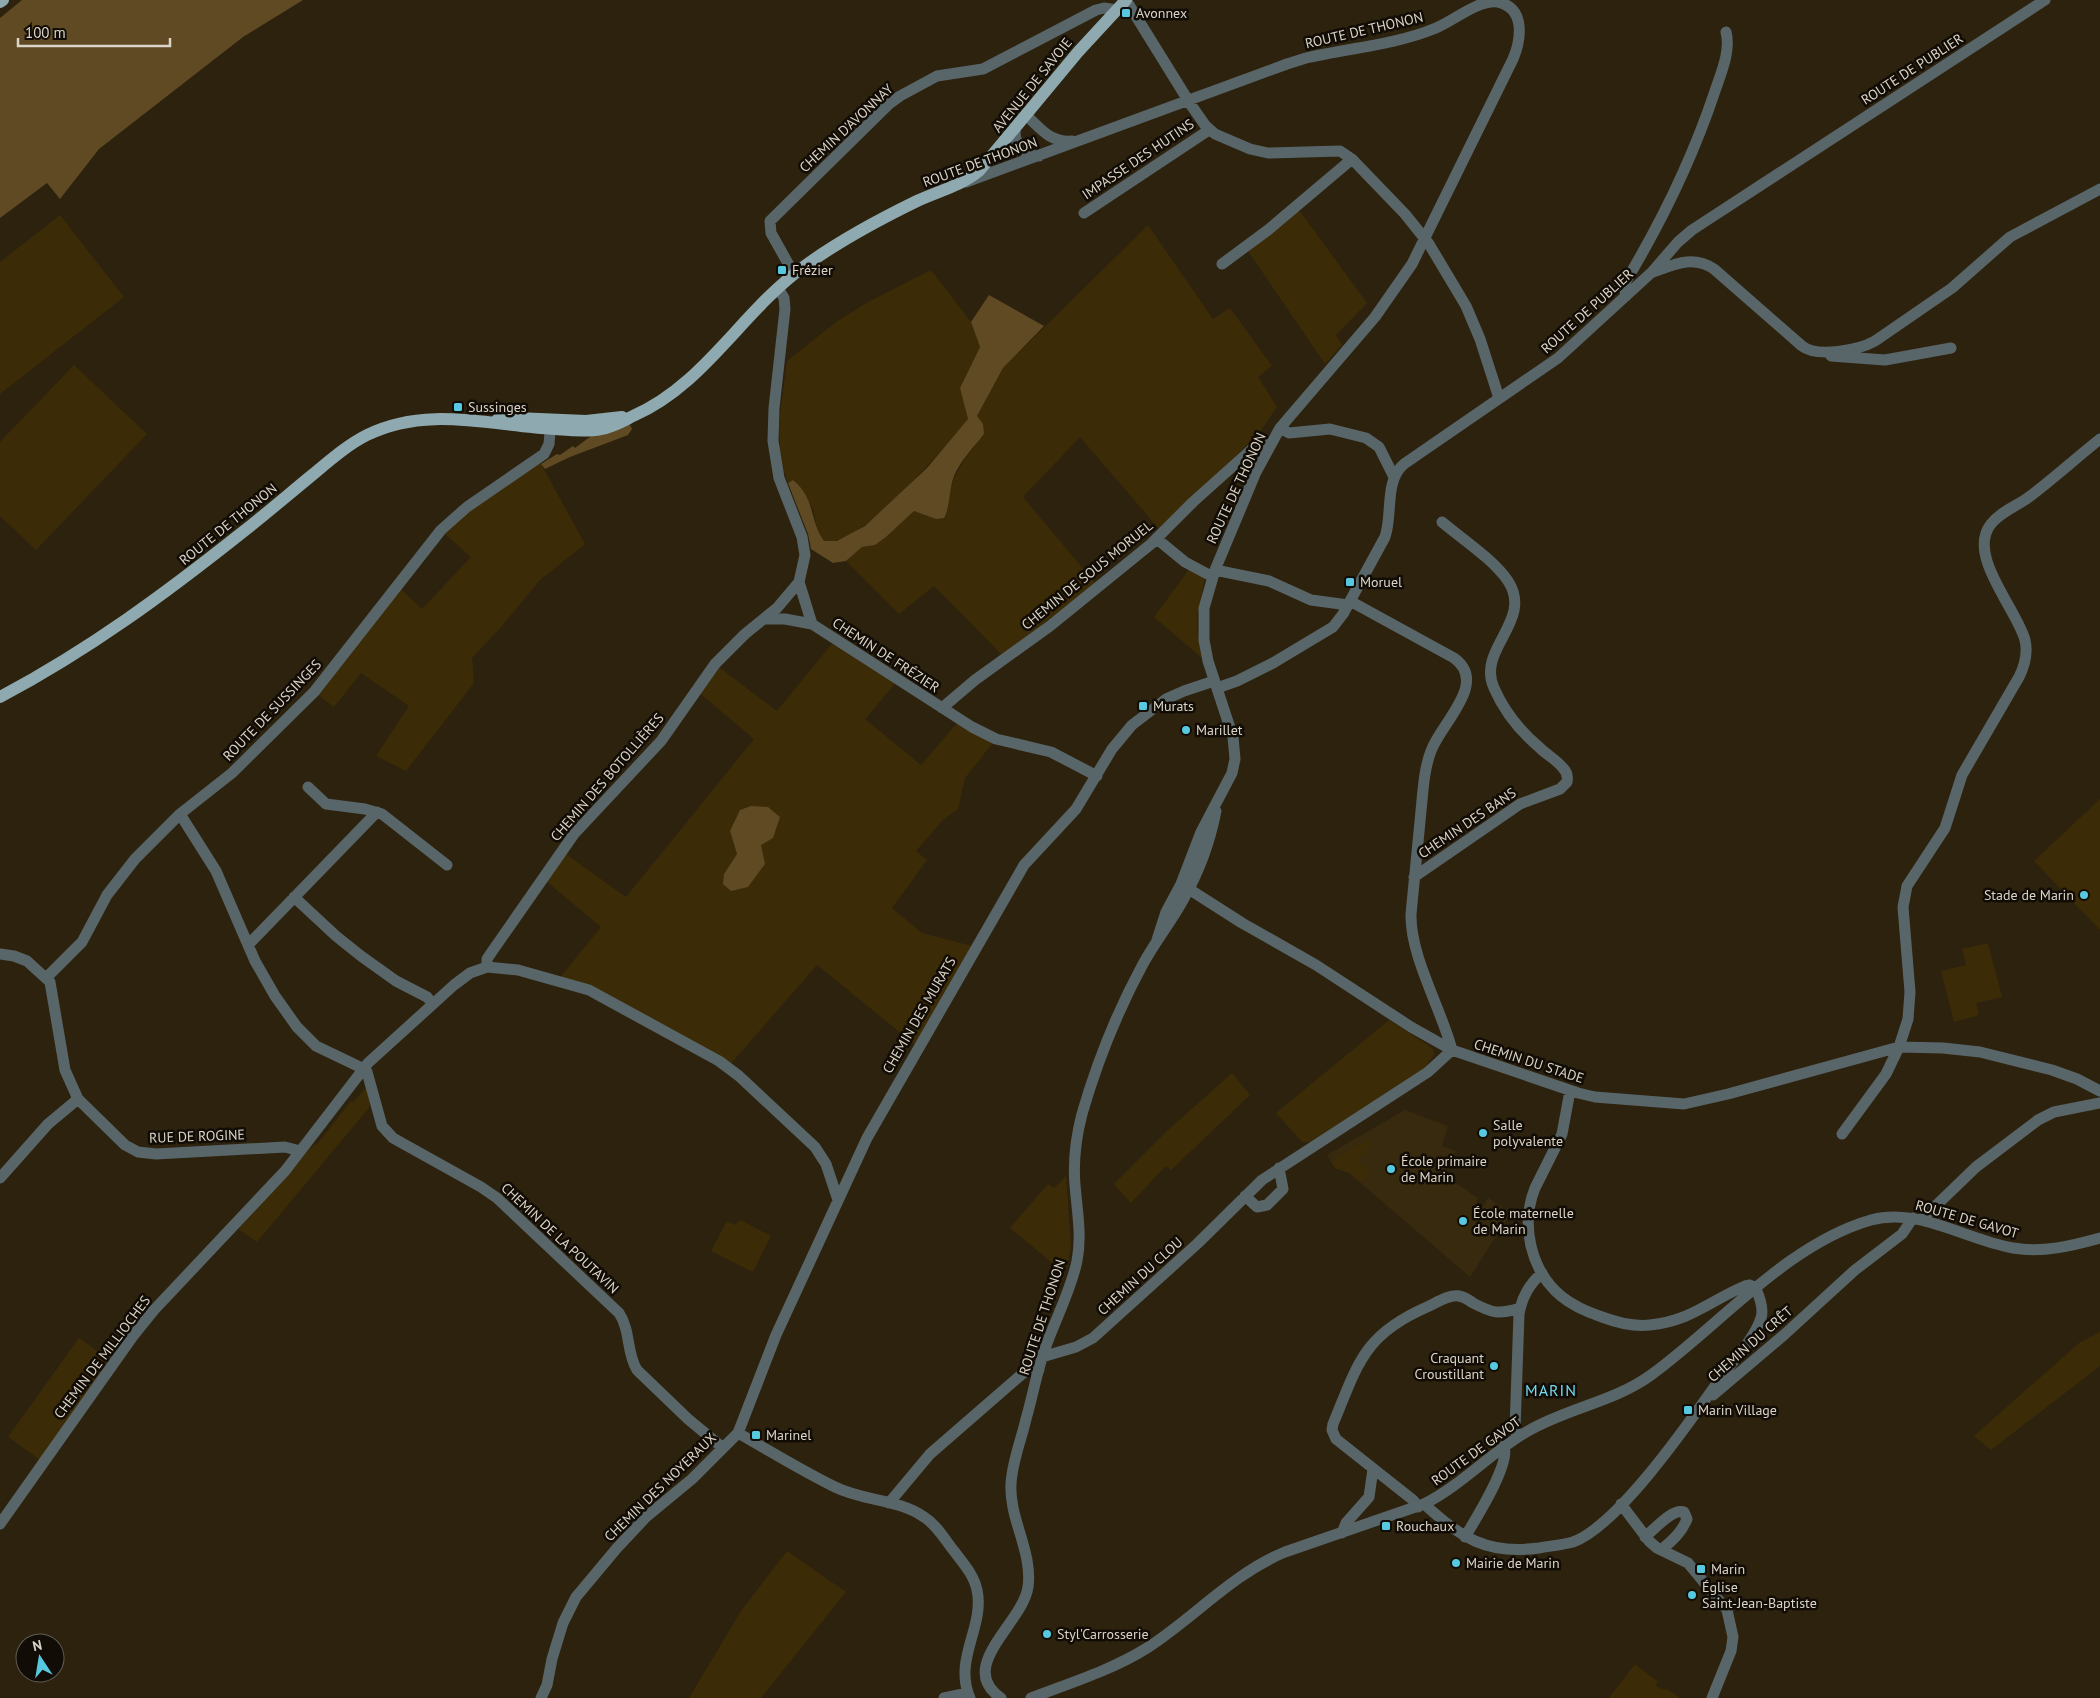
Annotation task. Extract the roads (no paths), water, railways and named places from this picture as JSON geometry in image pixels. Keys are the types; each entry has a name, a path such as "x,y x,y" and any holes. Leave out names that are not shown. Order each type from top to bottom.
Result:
{"main road":[{"name":"AVENUE DE SAVOIE","path":"957,185 980,171 1078,52 1126,0"},
{"name":"ROUTE DE THONON","path":"0,697 68,659 154,602 339,453 366,436 388,427 416,420 444,418 487,421 518,427 551,424 600,430 636,415 660,403 684,384 794,274 823,254 882,220 915,202 957,185"}],"street":[{"path":"1126,0 1188,100 1209,130 1222,138 1259,151 1277,154 1336,150 1344,152 1405,214 1425,240 1460,294 1471,317 1499,398"},
{"name":"ROUTE DE PUBLIER","path":"1394,477 1404,464 1554,362 1652,272 1678,242 1692,230 2045,0"},
{"name":"ROUTE DE THONON","path":"957,185 1040,156 1076,140 1306,58 1426,32 1485,3 1497,2 1508,6 1516,16 1520,28 1516,52 1425,240 1385,304 1280,428 1250,486 1214,574 1204,608 1202,629 1205,650 1236,751 1232,773 1218,801 1205,852 1130,988 1112,1026 1076,1139 1074,1163 1079,1232 1077,1261 1042,1357 1016,1456 1011,1486 1012,1505 1028,1574 1026,1594 1018,1613 990,1651 985,1669 990,1687 1001,1698"},
{"name":"CHEMIN D'AVONNAY","path":"794,274 770,233 770,221 894,99 936,76 982,68 1096,10 1104,8 1117,10"},
{"path":"1626,296 1624,285 1645,249 1702,131 1723,65 1728,43 1726,32"},
{"path":"1027,116 1052,139 1061,142 1076,140"},
{"path":"1015,130 1016,140 1020,148 1027,154 1040,156"},
{"name":"IMPASSE DES HUTINS","path":"1084,213 1209,130"},
{"path":"1222,264 1268,230 1352,159"},
{"path":"1810,352 1853,349 1875,341 1952,288 2010,237 2100,189"},
{"path":"1652,272 1695,260 1708,265 1810,352 1826,356 1885,360 1951,348"},
{"name":"CHEMIN DE FRÉZIER","path":"778,288 784,298 785,309 773,414 773,441 779,478 804,546 805,555 799,582 812,624 954,717 990,736 1051,752 1097,776"},
{"name":"ROUTE DE SUSSINGES","path":"47,977 82,942 107,895 129,865 180,814 232,773 314,692 447,524 467,507 544,454 549,444 551,424"},
{"path":"1215,685 1236,681 1273,663 1326,632 1338,621 1349,603 1387,531 1394,477 1379,447 1366,438 1330,429 1289,433 1280,428"},
{"path":"1842,1134 1880,1083 1899,1047 1908,1019 1910,1001 1903,915 1904,893 1910,880 1945,828 1959,782 2025,662 2026,647 2023,633 1992,574 1986,556 1985,542 1987,530 1996,518 2032,494 2100,439"},
{"name":"CHEMIN DE SOUS MORUEL","path":"942,708 975,680 1066,614 1157,539 1193,502 1247,453 1262,444 1270,445"},
{"name":"CHEMIN DES BANS","path":"1414,877 1520,804 1560,789 1567,782 1564,768 1536,745 1506,710 1490,680 1490,666 1515,607 1516,601 1511,587 1496,567 1442,522"},
{"name":"CHEMIN DES BANS","path":"1157,539 1186,562 1214,574 1269,581 1312,600 1349,603 1454,658 1462,666 1467,679 1466,692 1440,731 1429,756 1411,914 1413,934 1452,1050"},
{"name":"CHEMIN DES BOTOLLIÈRES","path":"487,967 487,959 491,952 574,834 661,740 686,707 709,671 721,657 777,608 799,582"},
{"path":"765,619 785,619 812,624"},
{"name":"CHEMIN DES MURATS","path":"738,1433 776,1335 874,1124 1013,882 1034,854 1076,809 1116,743 1147,712 1178,693 1215,685"},
{"path":"308,787 326,804 377,812 387,817 447,865"},
{"path":"248,945 377,812"},
{"path":"180,814 216,871 248,945 270,989 303,1034 323,1050 364,1069"},
{"name":"CHEMIN DU STADE","path":"1185,886 1240,922 1265,934 1411,1027 1452,1050 1570,1091 1595,1096 1684,1104 1728,1094 1899,1047 1943,1048 1980,1052 2052,1070 2077,1079 2100,1091"},
{"path":"294,897 355,952 396,981 427,997 433,1004"},
{"path":"0,954 21,958 32,964 47,977"},
{"path":"300,1151 364,1069 462,979 479,969 496,966 518,970 589,990 719,1061 739,1076 815,1147 826,1164 838,1200"},
{"name":"RUE DE ROGINE","path":"47,977 52,988 65,1070 78,1099 120,1141 138,1152 165,1154 285,1147 300,1151"},
{"name":"CHEMIN DU CLOU","path":"1042,1357 1082,1344 1098,1334 1204,1237 1245,1196 1279,1168 1428,1072 1452,1050"},
{"name":"CHEMIN DE LA POUTAVIN","path":"364,1069 369,1076 382,1126 389,1135 481,1187 504,1204 618,1314 626,1326 632,1360 637,1370 672,1405 723,1448"},
{"path":"1570,1091 1562,1134 1531,1197 1528,1229 1531,1247 1542,1273 1555,1290 1568,1302 1583,1310 1619,1323 1643,1326 1662,1323 1696,1313 1745,1286 1750,1285 1756,1289 1761,1304 1760,1320 1707,1397"},
{"path":"0,1178 48,1124 78,1099"},
{"name":"CHEMIN DU CRÊT","path":"1520,1308 1502,1313 1493,1312 1464,1298 1455,1296 1403,1318 1390,1327 1370,1346 1358,1363 1332,1430 1336,1439 1373,1469 1465,1537 1487,1546 1508,1549 1565,1544 1590,1533 1622,1504 1647,1475 1707,1397 1720,1391 1855,1270 1905,1230 1976,1167 2038,1120 2054,1112 2100,1103"},
{"name":"CHEMIN DE MILLIOCHES","path":"0,1524 138,1329 272,1186 300,1151"},
{"path":"1245,1196 1257,1207 1268,1205 1283,1189 1279,1168"},
{"name":"ROUTE DE GAVOT","path":"1031,1698 1132,1657 1160,1639 1240,1576 1266,1561 1285,1552 1421,1506 1444,1493 1504,1446 1540,1425 1623,1392 1638,1384 1796,1257 1857,1226 1892,1216 1917,1219 1991,1243 2024,1250 2059,1248 2100,1238"},
{"path":"1517,1438 1515,1429 1520,1308 1528,1289 1542,1273"},
{"path":"889,1503 923,1461 952,1435 1022,1374 1029,1370 1039,1370"},
{"path":"738,1433 834,1486 854,1494 910,1510 929,1521 968,1570 975,1584 978,1608 966,1654 964,1671 969,1696 944,1698"},
{"name":"CHEMIN DES NOYERAUX","path":"541,1698 547,1685 552,1659 563,1623 576,1597 630,1534 654,1510 692,1479 738,1433"},
{"path":"1465,1537 1495,1482 1506,1454 1504,1446"},
{"path":"1342,1533 1346,1523 1369,1497 1373,1469"},
{"path":"1622,1504 1646,1537 1662,1550 1683,1559 1692,1567 1727,1610 1733,1637 1732,1651 1712,1698"},
{"path":"1646,1537 1674,1512 1684,1512 1687,1519 1686,1522 1676,1536 1662,1550"}],"place":[{"name":"Avonnex","path":"1126,13"},
{"name":"Frézier","path":"782,270"},
{"name":"Sussinges","path":"458,407"},
{"name":"Moruel","path":"1350,582"},
{"name":"Murats","path":"1143,706"},
{"name":"Marillet","path":"1186,730"},
{"name":"Stade de Marin","path":"2084,895"},
{"name":"Salle polyvalente","path":"1483,1133"},
{"name":"École primaire de Marin","path":"1391,1169"},
{"name":"École maternelle de Marin","path":"1463,1221"},
{"name":"Craquant Croustillant","path":"1494,1366"},
{"name":"Marin Village","path":"1688,1410"},
{"name":"Marinel","path":"756,1435"},
{"name":"Rouchaux","path":"1386,1526"},
{"name":"Mairie de Marin","path":"1456,1563"},
{"name":"Marin","path":"1701,1569"},
{"name":"Église Saint-Jean-Baptiste","path":"1692,1595"},
{"name":"Styl'Carrosserie","path":"1047,1634"}],"district":[{"name":"MARIN","path":"1551,1390"}]}
